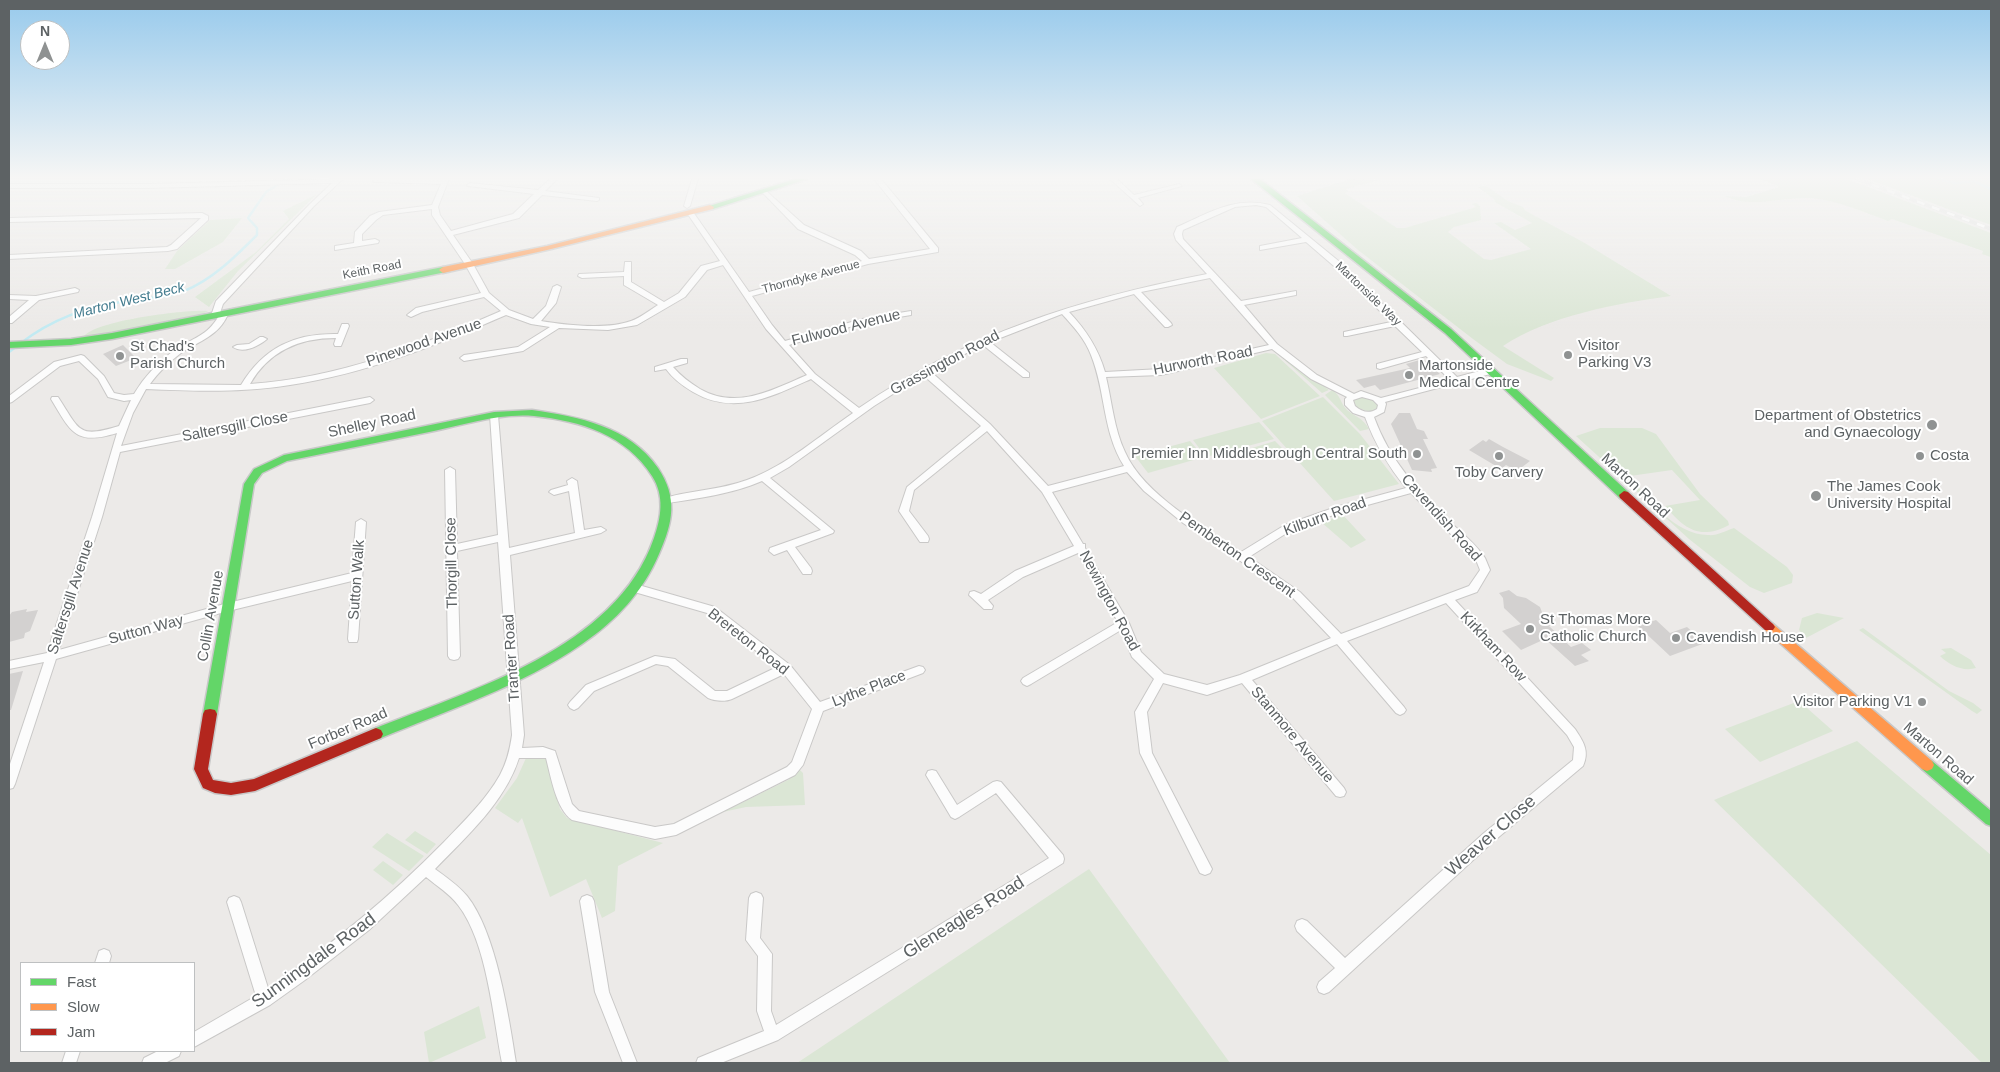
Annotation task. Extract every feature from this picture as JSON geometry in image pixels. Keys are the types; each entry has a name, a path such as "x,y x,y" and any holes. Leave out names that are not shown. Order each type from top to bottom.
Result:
{"street":[{"path":"9,257 168,249 174,247 193,229"},
{"name":"Saltersgill Avenue","path":"9,784 105,492 122,428 136,397 158,368 178,352 213,331 222,321 219,303 289,229"},
{"path":"358,244 358,234 363,229"},
{"path":"446,229 486,294 506,312 534,322 557,326 608,328 634,323 682,295 704,268 725,262"},
{"path":"449,234 468,229"},
{"name":"Keith Road","path":"11,345 71,342 112,336 469,264 609,229"},
{"path":"703,229 783,344 812,376 859,413"},
{"path":"805,229 858,253 867,262"},
{"name":"Thorndyke Avenue","path":"748,295 867,262 935,250 918,229"},
{"name":"Martonside Way","path":"1180,229 1178,234 1180,240 1212,275"},
{"name":"Martonside Way","path":"1297,229 1338,265 1455,380"},
{"name":"Marton Road","path":"1319,229 1448,331 1712,578 1991,820"},
{"path":"1263,248 1308,239"},
{"path":"338,248 375,241"},
{"path":"628,264 627,283 665,306"},
{"path":"582,276 627,274"},
{"path":"1212,275 1274,346 1314,377 1352,396 1366,394 1380,401 1491,371"},
{"name":"Grassington Road","path":"668,500 732,487 763,478 924,371 984,341 1063,311 1135,291 1212,275"},
{"path":"534,322 548,311 556,297 557,287"},
{"path":"9,297 36,298 74,290"},
{"path":"1135,291 1168,325"},
{"path":"1239,304 1293,293"},
{"path":"411,315 416,307 486,294"},
{"path":"9,321 36,298"},
{"name":"Pemberton Crescent","path":"1063,311 1088,341 1101,375 1107,415 1116,442 1129,468 1188,524 1242,556 1294,592 1339,639 1400,710"},
{"name":"Pinewood Avenue","path":"143,386 199,389 244,387 310,379 340,367 393,356 506,312"},
{"name":"Fulwood Avenue","path":"783,344 862,322 908,313"},
{"path":"1347,334 1397,323"},
{"path":"244,387 252,372 274,353 305,338 340,340 346,326"},
{"path":"464,358 520,349 557,326"},
{"path":"251,346 264,339"},
{"path":"984,341 1026,375"},
{"path":"237,347 251,346 274,353"},
{"name":"Hurworth Road","path":"1101,375 1161,372 1274,346"},
{"path":"1380,366 1427,353"},
{"path":"9,400 57,364 81,358 101,378 111,395 124,398 136,397"},
{"path":"658,369 684,361"},
{"path":"668,366 673,373 705,397 723,402 752,400 812,376"},
{"name":"Newington Road","path":"924,371 987,426 1046,490 1124,623 1136,654 1160,678"},
{"path":"1352,396 1348,402 1351,408 1359,413 1369,415 1381,410 1380,401"},
{"path":"55,399 75,432 87,436 122,428"},
{"name":"Saltersgill Close","path":"115,450 354,400 370,400"},
{"name":"Shelley Road","path":"258,471 284,458 494,415 532,413 583,420 629,442 642,455 661,481 668,500"},
{"name":"Tranter Road","path":"426,870 502,783 515,753 518,735 494,415"},
{"name":"Cavendish Road","path":"1369,415 1378,440 1413,489 1480,558 1485,570 1474,589 1448,599"},
{"path":"924,539 904,511 910,489 987,426"},
{"path":"1046,490 1129,468"},
{"name":"Thorgill Close","path":"450,470 454,656"},
{"name":"Collin Avenue","path":"201,768 249,484 258,471"},
{"path":"763,478 829,530 774,552"},
{"path":"554,492 573,484 580,535"},
{"name":"Kilburn Road","path":"1242,556 1289,528 1339,509 1413,489"},
{"path":"513,676 559,653 588,634 608,618 635,588 653,561 668,500"},
{"name":"Sutton Walk","path":"353,639 360,522"},
{"path":"504,553 602,530"},
{"path":"452,549 503,537"},
{"path":"789,546 807,571"},
{"path":"981,600 1019,574 1081,547"},
{"name":"Sutton Way","path":"9,665 52,656 228,608 357,576"},
{"name":"Brereton Road","path":"635,588 711,610 786,668 818,708"},
{"path":"1205,869 1146,753 1140,712 1160,678 1207,690 1244,678 1339,639 1448,599"},
{"name":"Kirkham Row","path":"1448,599 1538,696"},
{"path":"1028,681 1124,623"},
{"path":"574,705 590,688 655,660 671,662 712,695 719,697 728,696 786,668"},
{"name":"Lythe Place","path":"818,708 919,670"},
{"name":"Forber Road","path":"201,768 207,783 215,788 240,789 255,785 513,676"},
{"name":"Stanmore Avenue","path":"1244,678 1340,792"},
{"name":"Weaver Close","path":"1324,987 1489,837 1579,762 1580,746 1571,732 1538,696"},
{"path":"515,753 544,752 551,755 569,811 576,816 655,833 666,832 714,812 791,772 796,765 818,708"},
{"name":"Gleneagles Road","path":"702,1063 773,1035 863,981 1058,858 997,786 955,813 932,775"},
{"path":"426,870 464,902 476,923 484,945 508,1063"},
{"name":"Sunningdale Road","path":"195,1039 265,1000 349,939 426,870"},
{"path":"756,898 753,940 765,954 764,1011 773,1035"},
{"path":"587,901 602,992 630,1063"},
{"path":"234,902 265,1000"},
{"path":"1302,926 1345,968"},
{"path":"149,1063 172,1052"}],"green space":[{"path":"200,229 233,229 223,242 175,269 165,269 177,251"},
{"path":"281,229 238,271 209,307 195,297 256,252"},
{"path":"1334,229 1452,229 1448,232 1484,259 1491,260 1531,249 1503,229 1559,229 1671,296 1584,312 1541,327 1503,346 1554,378 1551,381 1507,364 1358,250"},
{"path":"1921,229 1980,229 1991,233 1991,257 1982,254 1983,251"},
{"path":"208,311 197,317 83,338 90,332 103,326 120,321 162,314"},
{"path":"1274,350 1329,390 1322,393"},
{"path":"1266,353 1275,354 1320,396 1261,419 1214,368"},
{"path":"1332,390 1337,394 1347,410 1362,420 1369,429 1360,431 1325,395"},
{"path":"1362,396 1375,400 1378,408 1370,412 1355,407 1353,400"},
{"path":"1323,397 1360,434 1399,484 1334,501 1262,421"},
{"path":"1259,422 1274,439 1206,457 1193,440"},
{"path":"1600,428 1642,428 1656,434 1700,494 1728,521 1729,525 1718,530 1701,532 1693,530 1679,520 1665,506 1700,500 1672,470 1630,476 1654,505 1674,522 1696,533 1715,535 1734,528 1787,567 1793,575 1792,583 1764,593 1750,587 1689,539 1576,436"},
{"path":"1190,441 1204,457 1148,473 1135,456"},
{"path":"1275,441 1284,450 1263,455 1252,448"},
{"path":"1343,515 1366,540 1351,548 1321,522"},
{"path":"1817,613 1844,618 1806,638 1799,630 1802,618"},
{"path":"1863,628 1949,691 1973,703 1982,710 1977,714 1972,711 1859,630"},
{"path":"1951,648 1971,660 1976,668 1966,669 1957,667 1940,656 1946,653 1941,649"},
{"path":"1799,701 1833,731 1760,762 1725,729"},
{"path":"1857,741 1991,855 1991,1063 1982,1063 1714,800"},
{"path":"542,756 548,761 560,809 567,818 663,843 618,866 615,911 602,918 586,879 550,897 522,818 518,823 495,808 517,778 526,758"},
{"path":"799,769 803,773 805,805 746,807 723,812 788,780"},
{"path":"415,831 436,844 427,854 405,840"},
{"path":"387,833 424,856 409,871 372,847"},
{"path":"383,861 403,875 393,885 373,870"},
{"path":"1089,869 1230,1063 797,1063"},
{"path":"479,1006 486,1038 429,1063 424,1032"}],"building":[{"name":"St Chad's Parish Church","path":"123,345 136,358 116,366 103,354"},
{"name":"Martonside Medical Centre","path":"1423,359 1440,374 1380,390 1375,385 1364,388 1356,380 1410,368 1406,364"},
{"name":"Premier Inn Middlesbrough Central South","path":"1399,413 1410,413 1417,429 1424,431 1428,439 1423,439 1437,468 1431,469 1432,472 1412,470 1391,424"},
{"name":"Toby Carvery","path":"1489,439 1530,461 1517,471 1506,465 1501,469 1469,450 1483,440 1486,442"},
{"name":"St Thomas More Catholic Church","path":"1509,590 1540,607 1543,615 1553,624 1549,626 1571,647 1582,643 1591,650 1581,655 1589,661 1575,666 1545,639 1521,650 1502,631 1521,624 1504,608 1503,598 1499,593"},
{"path":"27,609 26,612 38,610 30,631 25,633 24,638 9,642 9,616 12,612"},
{"name":"Cavendish House","path":"1656,620 1670,633 1687,627 1705,643 1670,656 1638,626"},
{"path":"23,671 11,710 9,710 9,674"}],"waterway":[{"name":"Marton West Beck","path":"21,343 58,320 84,310 113,303 156,298 184,291 204,281 232,259 257,235 257,229"},
{"name":"Marton West Beck","path":"9,352 16,347"}],"traffic: fast":[{"path":"1319,229 1448,331 1624,495"},
{"path":"9,345 71,342 112,336 443,270"},
{"path":"376,734 475,694 546,661 605,621 637,585 648,564 658,542 666,511 663,487 649,463 636,449 621,438 605,430 570,419 532,413"},
{"path":"210,714 249,484 258,471 284,458 494,415 532,413"},
{"path":"1927,765 1991,820"}],"traffic: slow":[{"path":"443,270 547,248 622,229"},
{"path":"1769,627 1927,765"}],"traffic: jam":[{"path":"1624,495 1769,627"},
{"path":"210,714 201,769 208,784 231,789 255,785 376,734"}],"place":[{"name":"Visitor Parking V3","path":"1568,355"},
{"name":"St Chad's Parish Church","path":"120,356"},
{"name":"Martonside Medical Centre","path":"1409,375"},
{"name":"Department of Obstetrics and Gynaecology","path":"1932,425"},
{"name":"Premier Inn Middlesbrough Central South","path":"1417,454"},
{"name":"Toby Carvery","path":"1499,456"},
{"name":"Costa","path":"1920,456"},
{"name":"The James Cook University Hospital","path":"1816,496"},
{"name":"St Thomas More Catholic Church","path":"1530,629"},
{"name":"Cavendish House","path":"1676,638"},
{"name":"Visitor Parking V1","path":"1922,702"}]}
